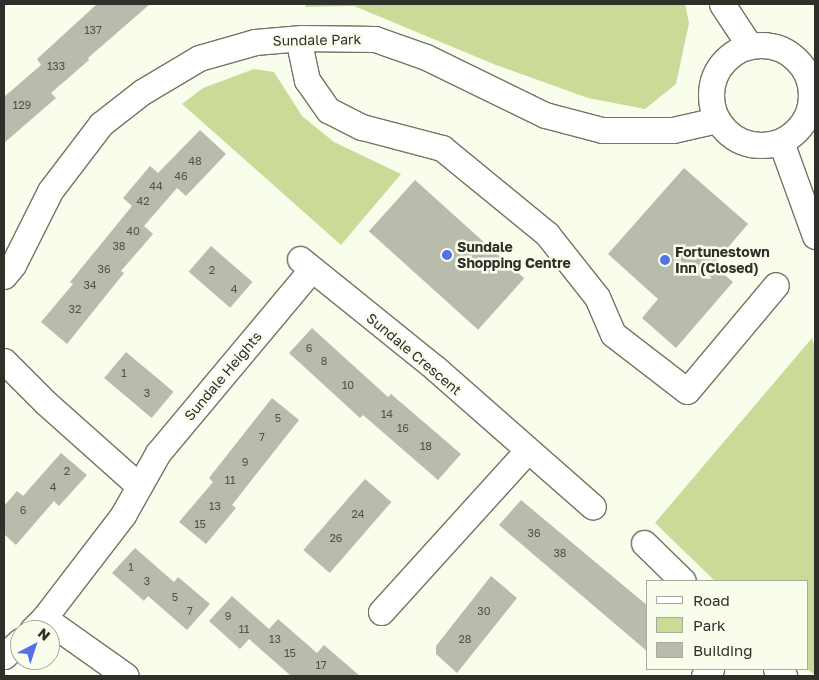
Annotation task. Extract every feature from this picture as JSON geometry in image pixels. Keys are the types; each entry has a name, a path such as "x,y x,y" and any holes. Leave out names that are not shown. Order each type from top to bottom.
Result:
{"street":[{"path":"722,4 749,45"},
{"path":"302,38 301,52 308,80 328,110 362,127 442,148 547,234 597,297 613,334 687,391 776,285"},
{"name":"Sundale Park","path":"4,276 13,265 50,190 101,124 142,92 199,58 255,42 302,38 374,39 426,57 545,115 602,130 673,130 717,120"},
{"path":"767,44 785,49 812,74 812,91 808,114 794,134 780,142 766,145 738,140 717,120 711,90 714,74 723,61 749,45 767,44"},
{"path":"780,142 815,236"},
{"name":"Sundale Crescent","path":"306,264 434,368 526,452 593,507"},
{"name":"Sundale Heights","path":"41,620 123,515 138,485 158,453 306,264"},
{"path":"4,361 46,403 138,485"},
{"path":"381,612 526,452"},
{"path":"644,544 682,580"},
{"path":"60,637 126,676"}],"green space":[{"path":"306,4 685,4 689,23 676,84 645,109 588,98 496,65 354,6 305,7"},
{"path":"254,69 274,72 302,116 334,142 401,174 341,245 182,104 203,88"},
{"path":"812,338 815,349 815,675 808,670 809,580 714,580 655,523"}],"building":[{"path":"97,4 150,4 51,93 56,98 4,143 4,97 41,65 37,59"},
{"path":"200,130 226,154 186,196 177,188 144,226 153,234 121,271 124,273 67,344 41,322 73,284 70,282 132,206 123,198 150,166 158,173"},
{"name":"Fortunestown Inn (Closed)","path":"684,168 748,224 713,265 733,282 676,348 642,318 658,299 608,254"},
{"name":"Sundale Shopping Centre","path":"415,180 524,278 478,330 369,231"},
{"path":"211,246 253,282 230,308 189,272"},
{"path":"312,328 388,397 391,394 461,454 438,480 363,415 360,418 289,353"},
{"path":"126,352 173,392 152,418 104,378"},
{"path":"272,398 299,420 232,505 236,508 206,544 179,522 213,482 209,478"},
{"path":"61,453 87,475 59,506 54,501 16,545 4,534 4,506 17,491 23,496"},
{"path":"365,479 391,502 330,573 303,550"},
{"path":"521,500 646,604 646,650 499,525"},
{"path":"135,548 174,582 178,577 210,604 187,630 148,596 144,601 112,573"},
{"path":"491,576 517,598 457,673 436,654 436,646"},
{"path":"232,596 269,629 278,619 317,653 324,645 360,676 291,676 249,639 240,649 209,621"}],"place":[{"name":"Sundale Shopping Centre","path":"447,255"},
{"name":"Fortunestown Inn (Closed)","path":"665,260"}]}
